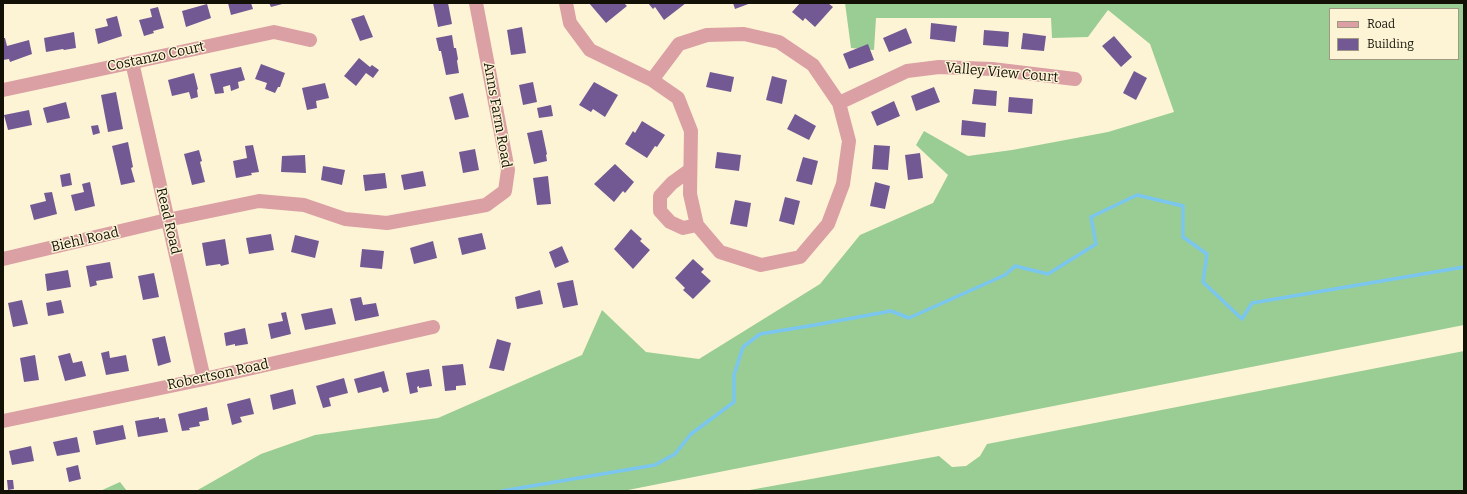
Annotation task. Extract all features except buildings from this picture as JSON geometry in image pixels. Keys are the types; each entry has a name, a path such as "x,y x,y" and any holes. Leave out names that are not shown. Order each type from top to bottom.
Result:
{"street":[{"name":"Anns Farm Road","path":"168,220 260,201 304,205 345,219 387,223 486,205 505,191 508,170 476,3"},
{"path":"566,3 570,23 590,50 652,80 678,98 692,131 690,194 698,225 720,252 761,265 800,256 828,224 843,184 849,141 839,103 813,65 778,42 744,34 707,35 679,44 652,80"},
{"name":"Costanzo Court","path":"3,90 274,32 310,40"},
{"name":"Read Road","path":"132,62 204,379"},
{"name":"Valley View Court","path":"839,103 907,71 939,67 992,69 1075,80"},
{"path":"690,170 672,183 660,196 660,211 670,222 683,228 698,225"},
{"name":"Biehl Road","path":"3,260 168,220"},
{"name":"Robertson Road","path":"4,418 204,379 433,327"}],"green space":[{"path":"845,3 1464,3 1464,325 623,491 196,491 261,454 315,435 438,418 582,355 602,310 646,352 699,359 820,284 860,235 933,203 948,175 916,145 924,131 968,156 1012,150 1108,132 1174,112 1150,44 1108,10 1088,37 1052,38 1051,18 876,18 874,50 851,48"},
{"path":"1464,351 1464,491 744,491 939,456 952,467 966,466 980,456 987,444"},
{"path":"120,482 127,491 100,491"}],"waterway":[{"path":"502,491 655,465 675,454 691,434 734,402 734,375 743,347 760,334 891,311 909,318 1005,275 1015,266 1048,274 1096,244 1091,217 1137,195 1183,206 1183,237 1207,254 1203,282 1242,319 1252,303 1464,267"}]}
